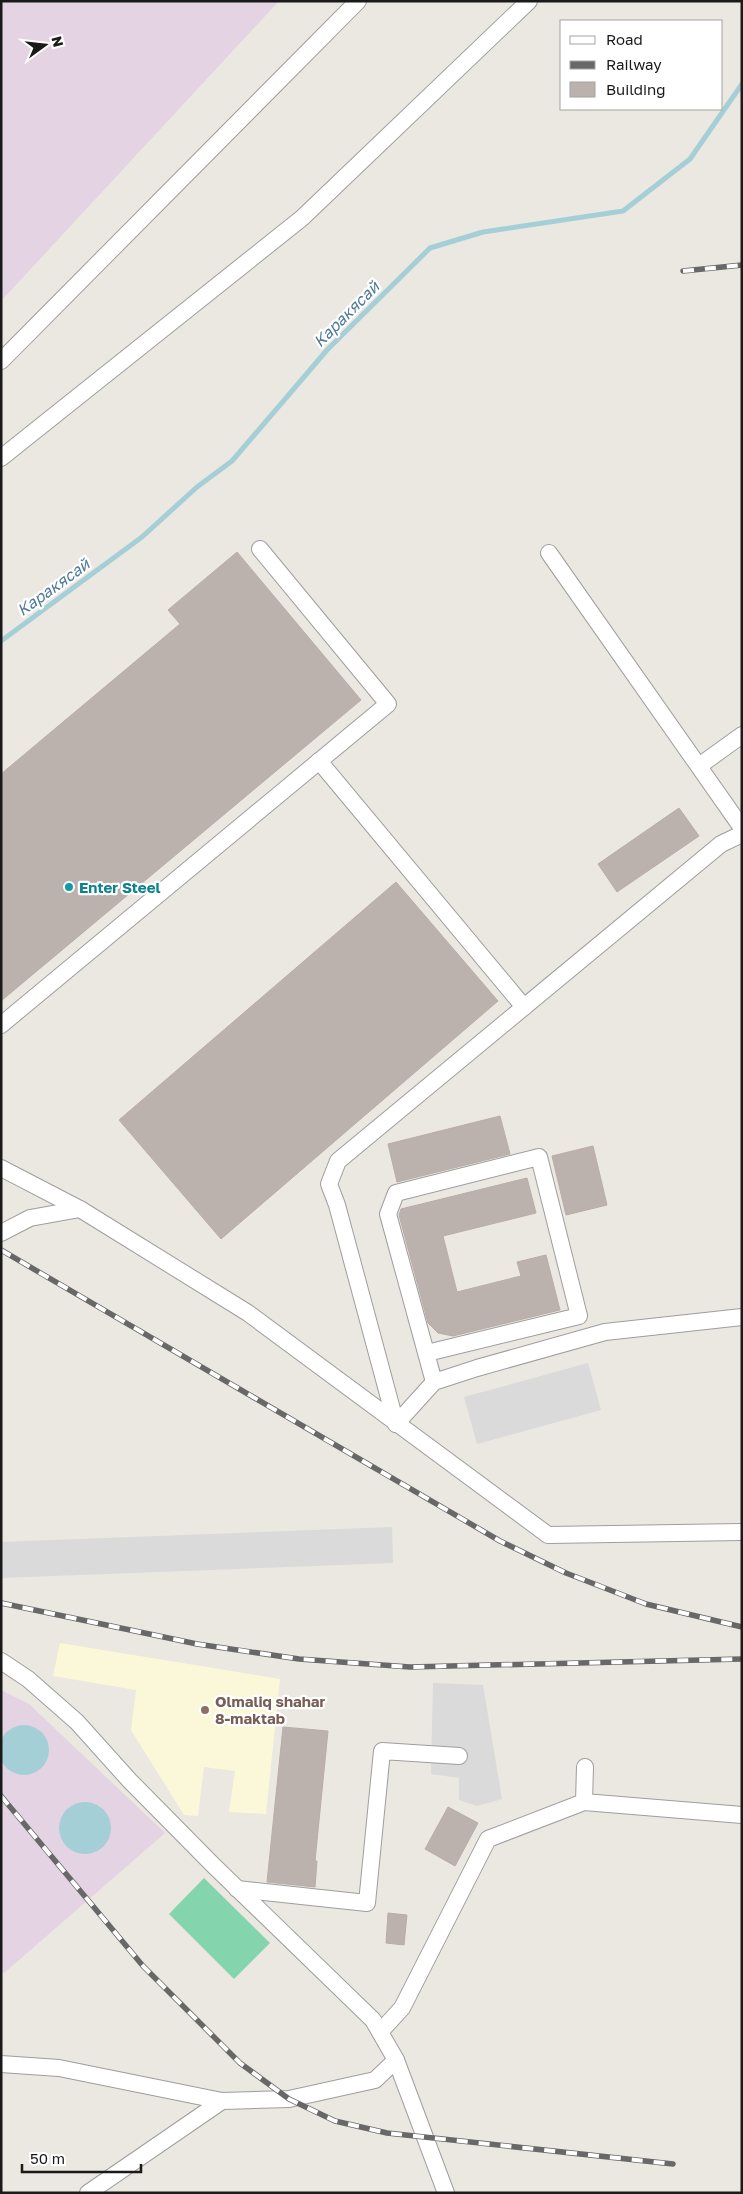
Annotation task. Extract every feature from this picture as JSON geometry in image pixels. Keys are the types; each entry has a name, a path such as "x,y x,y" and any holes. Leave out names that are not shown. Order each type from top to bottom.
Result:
{"street":[{"path":"1,361 358,1"},
{"path":"1,458 302,218 529,1"},
{"path":"1,1024 388,704 260,549"},
{"path":"549,553 742,828"},
{"path":"699,766 742,735"},
{"path":"319,761 524,1007"},
{"path":"396,1424 337,1205 329,1184 338,1161 721,844 742,834"},
{"path":"427,1353 579,1316 539,1157 396,1192 388,1214 434,1382"},
{"path":"1,1168 80,1209 248,1313 548,1535 742,1532"},
{"path":"1,1234 30,1218 80,1209"},
{"path":"396,1424 434,1382 605,1332 742,1317"},
{"path":"1,1661 28,1678 77,1722 130,1781 373,2020 396,2060 446,2193"},
{"path":"238,1889 367,1904 382,1751 459,1756"},
{"path":"584,1767 584,1802"},
{"path":"380,2032 402,2008 488,1839 584,1802 742,1814"},
{"path":"1,2064 59,2068 222,2101 288,2099 375,2080 396,2060"},
{"path":"88,2193 222,2101"}],"shaded area":[{"path":"1,1 279,1 1,301"},
{"path":"588,1363 601,1410 477,1444 464,1397"},
{"path":"392,1527 393,1563 1,1578 1,1542"},
{"name":"Olmaliq shahar 8-maktab","path":"60,1643 280,1679 266,1814 229,1812 235,1771 204,1767 198,1816 184,1815 131,1730 136,1690 53,1676"},
{"path":"433,1683 483,1685 502,1799 477,1806 459,1800 459,1778 431,1774"},
{"path":"1,1690 29,1704 165,1833 4,1973 1,1972"}],"green space":[{"path":"204,1878 270,1943 234,1979 169,1914"}],"water":[{"path":"19,1725 29,1725 42,1732 49,1745 49,1755 42,1768 29,1775 19,1775 10,1771 3,1764 -1,1755 -1,1745 3,1736 10,1729"},
{"path":"85,1802 95,1804 103,1810 109,1818 111,1828 109,1838 103,1846 95,1852 85,1854 75,1852 67,1846 61,1838 59,1828 61,1818 67,1810 75,1804"}],"building":[{"name":"Enter Steel","path":"237,552 361,700 1,1001 1,774 180,624 168,610"},
{"path":"679,808 699,836 617,892 598,864"},
{"path":"396,882 498,1001 221,1239 119,1120"},
{"path":"500,1116 510,1154 397,1182 388,1144"},
{"path":"593,1146 607,1205 566,1215 552,1156"},
{"path":"527,1178 536,1213 443,1236 457,1292 521,1276 517,1262 546,1255 560,1310 453,1336 438,1333 428,1323 399,1215 401,1209"},
{"path":"283,1727 328,1731 315,1861 317,1861 315,1887 267,1882"},
{"path":"448,1807 478,1823 455,1866 425,1849"},
{"path":"388,1913 407,1915 404,1945 386,1943"}],"waterway":[{"name":"Каракясай","path":"1,641 142,537 197,487 232,461 327,350 430,248 483,232 623,211 690,159 742,84"}],"railway":[{"path":"683,271 742,265"},
{"path":"1,1250 500,1541 566,1573 646,1604 742,1627"},
{"path":"1,1603 197,1644 299,1659 410,1667 742,1659"},
{"path":"1,1796 143,1966 240,2063 289,2099 335,2121 387,2133 673,2164"}],"place":[{"name":"Enter Steel","path":"69,887"},
{"name":"Olmaliq shahar 8-maktab","path":"205,1710"}]}
